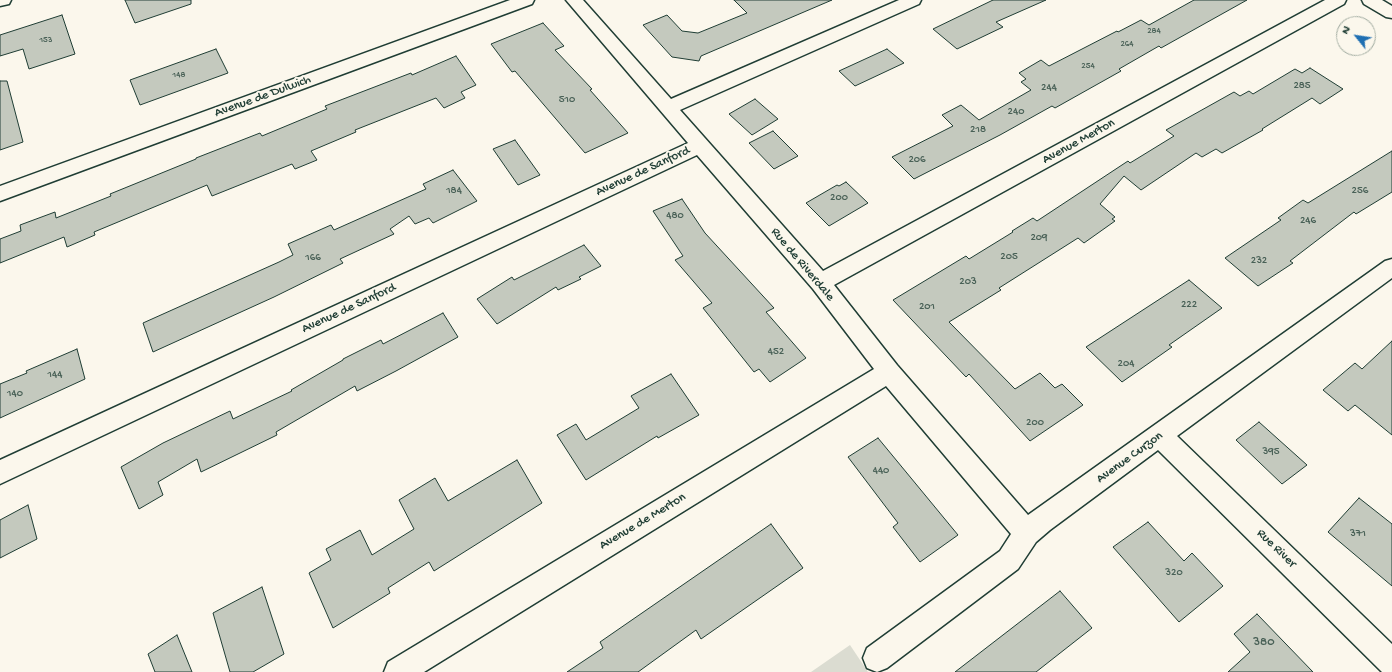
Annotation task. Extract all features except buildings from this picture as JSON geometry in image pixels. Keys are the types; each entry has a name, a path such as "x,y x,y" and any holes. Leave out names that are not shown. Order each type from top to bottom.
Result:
{"street":[{"name":"Avenue de Dulwich","path":"0,194 526,0"},
{"name":"Rue de Riverdale","path":"574,0 699,146 820,283 889,372 1027,533"},
{"path":"668,108 913,0"},
{"name":"Avenue Merton","path":"820,283 1338,0"},
{"path":"1370,0 1392,13"},
{"name":"Avenue de Sanford","path":"0,472 699,146"},
{"name":"Avenue Curzon","path":"877,658 1009,560 1027,533 1041,522 1392,267"},
{"name":"Avenue de Merton","path":"398,672 889,372"},
{"name":"Rue River","path":"1160,436 1392,663"}],"shaded area":[{"path":"850,645 868,672 811,672"}]}
